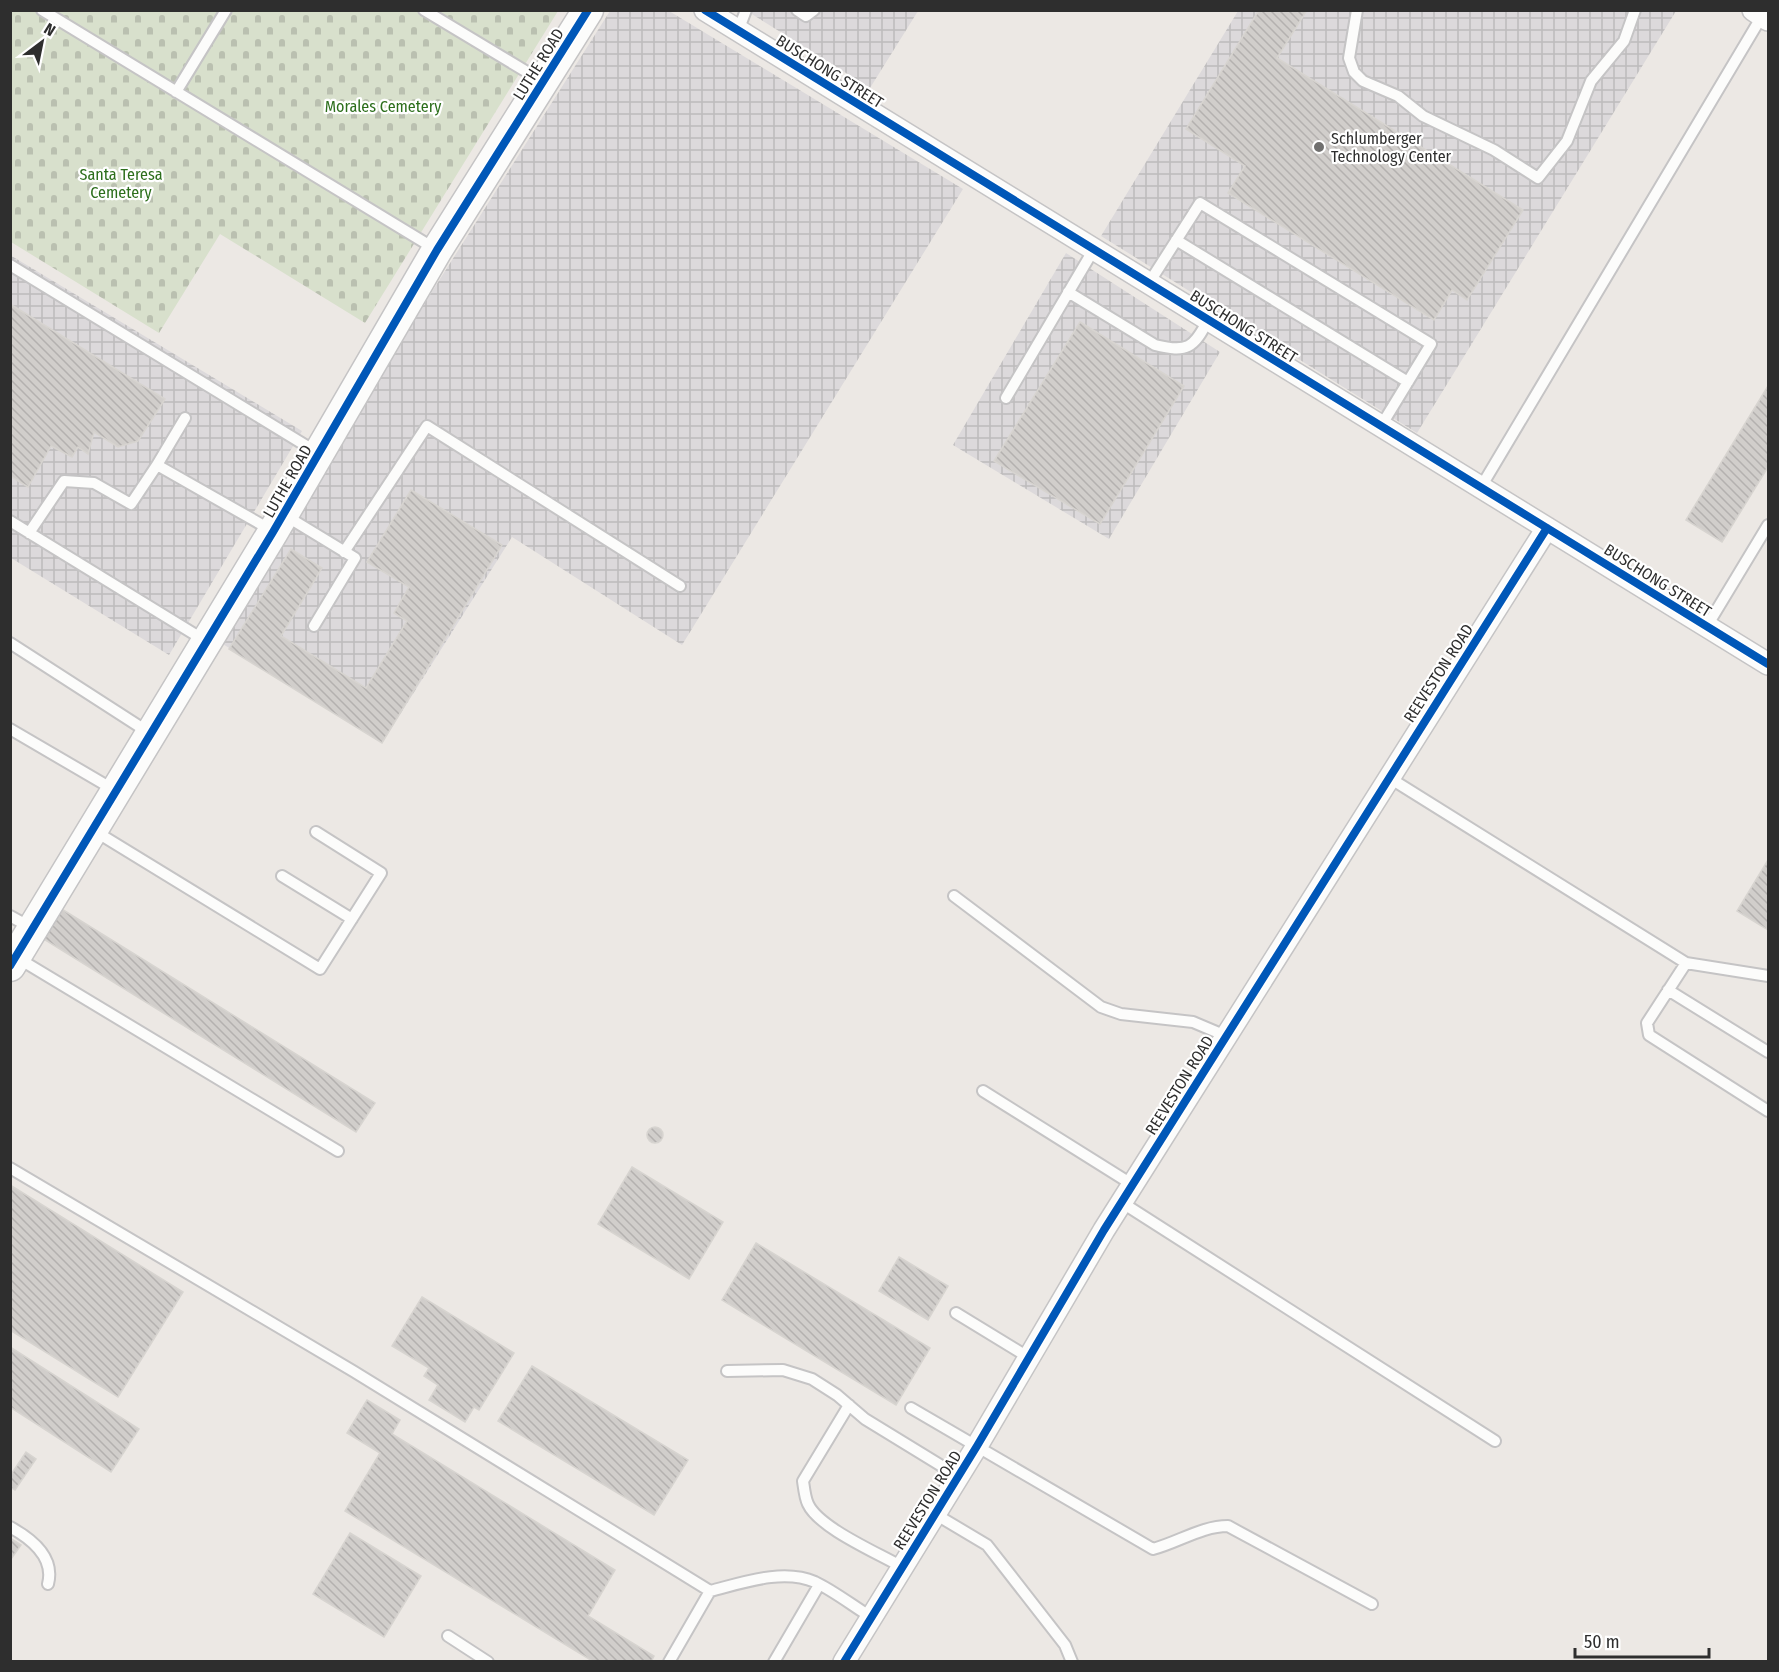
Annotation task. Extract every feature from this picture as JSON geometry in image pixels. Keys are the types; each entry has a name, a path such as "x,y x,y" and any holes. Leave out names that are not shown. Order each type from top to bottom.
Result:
{"street":[{"name":"LUTHE ROAD","path":"13,961 22,922 92,830 278,523 437,250 588,10"},
{"name":"BUSCHONG STREET","path":"705,10 1768,664"},
{"name":"REEVESTON ROAD","path":"843,1662 935,1514 1127,1194 1547,528"}],"lane":[{"path":"42,10 437,250"},
{"path":"176,92 226,10"},
{"path":"423,10 543,82"},
{"path":"738,31 746,10"},
{"path":"797,10 806,16 814,10"},
{"path":"1357,10 1349,58 1354,72 1363,81 1398,96 1423,116 1494,150 1538,178 1567,141 1591,81 1624,41 1635,10"},
{"path":"1481,487 1761,16"},
{"path":"1149,283 1200,203 1431,344 1381,426"},
{"path":"1176,240 1408,382"},
{"path":"1006,398 1094,249"},
{"path":"10,265 319,453"},
{"path":"1068,292 1155,345 1167,348 1178,350 1191,346 1198,341 1208,320"},
{"path":"29,533 64,481 94,483 130,504 185,418"},
{"path":"344,552 427,426 680,586"},
{"path":"157,465 355,558 314,626"},
{"path":"10,521 206,642"},
{"path":"1707,626 1768,525"},
{"path":"10,644 151,734"},
{"path":"10,729 116,791"},
{"path":"1388,777 1686,963 1768,976"},
{"path":"92,830 320,969 381,873 316,832"},
{"path":"282,876 352,919"},
{"path":"954,896 1101,1007 1121,1014 1192,1022 1226,1036"},
{"path":"13,961 338,1151"},
{"path":"1686,963 1647,1023 1649,1035 1768,1111"},
{"path":"1668,990 1768,1052"},
{"path":"983,1091 1127,1194 1495,1441"},
{"path":"10,1167 373,1383 710,1590 783,1576 819,1585 871,1617"},
{"path":"956,1312 1028,1357"},
{"path":"727,1371 783,1370 812,1379 887,1433 958,1476"},
{"path":"849,1405 803,1481 808,1504 818,1517 902,1567"},
{"path":"911,1408 1153,1549 1173,1544 1212,1526 1228,1526 1372,1604"},
{"path":"935,1514 987,1545 1065,1645 1072,1662"},
{"path":"10,1527 26,1535 42,1551 51,1574 48,1584"},
{"path":"774,1662 819,1585"},
{"path":"669,1662 710,1590"},
{"path":"448,1636 488,1662"}],"shaded area":[{"path":"610,11 669,11 963,189 682,645 512,537 382,743 218,641 407,331"},
{"path":"747,11 918,11 870,88"},
{"path":"1238,11 1676,11 1417,433 1101,236"},
{"path":"1066,253 1220,352 1109,539 953,445"},
{"path":"10,255 302,431 169,655 11,558"}],"green space":[{"path":"10,11 558,11 365,323 220,234 159,333 11,242"}],"building":[{"name":"Schlumberger Technology Center","path":"1259,10 1307,10 1277,58 1523,210 1467,300 1452,290 1434,320 1228,193 1245,166 1186,129"},
{"path":"10,304 165,399 138,441 118,447 94,432 88,454 78,447 72,457 51,446 28,487 10,476"},
{"path":"1080,322 1184,386 1100,524 994,461"},
{"path":"1768,386 1768,467 1722,542 1686,520"},
{"path":"411,490 502,545 382,743 229,649 291,549 322,568 281,636 366,688 407,621 394,613 409,587 367,562"},
{"path":"1768,860 1768,930 1737,911"},
{"path":"60,908 375,1103 356,1132 42,938"},
{"path":"652,1127 658,1127 663,1135 661,1141 652,1143 647,1138 647,1132"},
{"path":"632,1167 723,1222 689,1279 598,1224"},
{"path":"10,1185 183,1292 118,1397 10,1330"},
{"path":"756,1243 930,1348 896,1405 722,1300"},
{"path":"899,1257 948,1286 928,1320 879,1291"},
{"path":"422,1297 514,1353 479,1410 474,1407 465,1422 429,1400 438,1385 424,1376 429,1368 392,1346"},
{"path":"10,1347 139,1429 111,1472 10,1407"},
{"path":"532,1366 688,1460 654,1515 498,1421"},
{"path":"367,1400 400,1420 392,1434 615,1570 588,1616 654,1656 651,1662 594,1662 345,1511 380,1453 347,1433"},
{"path":"26,1452 36,1459 15,1490 10,1487 10,1476"},
{"path":"350,1533 421,1576 384,1637 313,1594"},
{"path":"10,1538 21,1545 11,1559 10,1558"}],"cycle path":[{"path":"10,966 273,532 437,250 588,10"},
{"path":"705,10 1768,664"},
{"path":"844,1662 977,1446 1104,1230 1547,528"}],"place":[{"name":"Schlumberger Technology Center","path":"1319,147"}],"park label":[{"name":"Morales Cemetery","path":"383,106"},
{"name":"Santa Teresa Cemetery","path":"121,183"}]}
